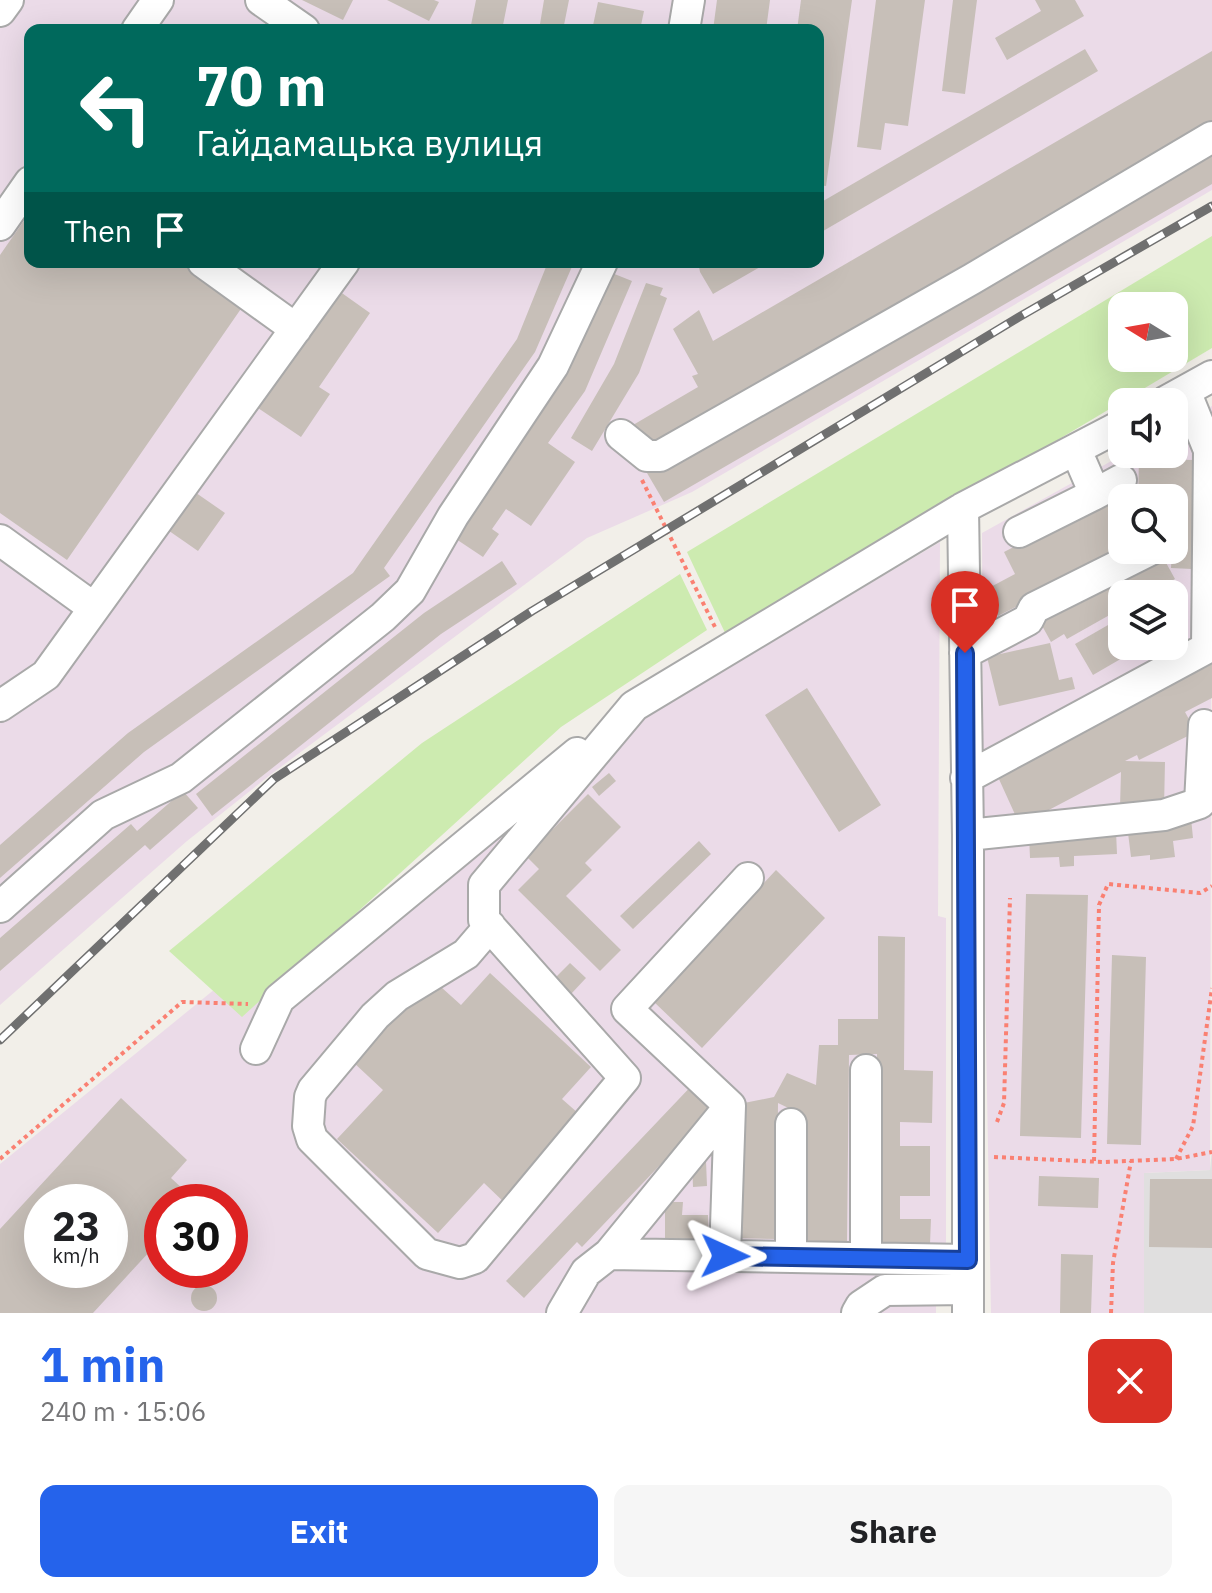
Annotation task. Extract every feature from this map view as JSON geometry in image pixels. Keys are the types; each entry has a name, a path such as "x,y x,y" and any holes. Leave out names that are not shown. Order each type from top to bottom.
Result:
{"street":[{"path":"0,11 8,0"},
{"path":"141,24 158,0"},
{"path":"261,0 295,24"},
{"path":"685,24 689,0"},
{"path":"621,435 647,456 660,456 972,279 1212,137"},
{"path":"0,225 24,191"},
{"path":"211,268 296,329"},
{"path":"0,706 46,675 340,268"},
{"path":"0,907 103,815 181,778 383,617 410,591 453,516 553,366 599,268"},
{"path":"1188,390 1212,376"},
{"path":"966,778 1207,648 1209,450 1188,417"},
{"path":"256,1049 279,999 634,706 963,508 1108,433"},
{"path":"1019,532 1108,487 1076,450"},
{"path":"963,508 968,835 968,1287"},
{"path":"0,540 94,608"},
{"path":"965,653 1028,620 1034,608 1122,564"},
{"path":"490,926 466,954 397,996 375,1016 310,1097 308,1126 312,1139 427,1254 460,1263 475,1258 625,1078 490,926 484,920 484,885 634,706"},
{"path":"968,835 1164,815 1200,803 1204,725"},
{"path":"725,1256 730,1106 627,1009 748,878"},
{"path":"866,1070 866,1258"},
{"path":"562,1313 586,1272 609,1254 730,1106"},
{"path":"791,1124 791,1257"},
{"path":"609,1254 866,1258 968,1287"},
{"path":"857,1313 861,1306 885,1290 968,1287"}],"path":[{"path":"640,476 727,650"},
{"path":"1094,1162 1099,905 1108,884 1200,893 1212,886"},
{"path":"968,1155 997,1121 1004,1103 1010,898"},
{"path":"1176,1159 1193,1126 1212,988"},
{"path":"0,1159 182,1002 244,1005 279,999"},
{"path":"968,1155 1094,1162 1176,1159 1212,1152"},
{"path":"1111,1313 1115,1250 1131,1161"}],"shaded area":[{"path":"0,0 1212,0 1212,190 692,492 587,538 274,772 187,841 0,1005"},
{"path":"1212,406 1210,1170 1144,1173 1144,1313 991,1313 983,870 982,533 1108,463 1108,468 1188,468 1188,419"},
{"path":"940,542 938,916 946,918 946,1281 936,1281 936,1313 0,1313 0,1164 242,967 354,954 648,715"},
{"path":"1212,1149 1212,1313 1144,1313 1144,1173 1210,1170"}],"green space":[{"path":"1212,236 1212,348 1188,362 1188,292 1119,292"},
{"path":"1108,299 1108,372 1172,372 1145,388 1108,388 1108,410 727,637 687,552"},
{"path":"680,574 707,630 561,727 242,1017 169,951 422,743"}],"building":[{"path":"302,0 353,0 343,20"},
{"path":"387,0 434,0 439,2 429,21"},
{"path":"476,0 508,0 503,24 471,24"},
{"path":"544,0 569,0 564,24 540,24"},
{"path":"717,0 770,0 767,24 714,24"},
{"path":"801,0 852,0 826,186 824,24 798,24"},
{"path":"876,0 925,0 908,126 885,123 881,150 857,147"},
{"path":"953,0 977,0 965,94 942,91"},
{"path":"1035,0 1075,0 1084,16 1007,60 995,38 1041,11"},
{"path":"598,2 644,11 641,24 593,24"},
{"path":"1085,49 1098,71 824,231 824,201"},
{"path":"1212,51 1212,121 647,448 633,425 698,387 692,376 698,374 673,329 699,310 713,341"},
{"path":"1212,146 1212,184 664,502 647,473"},
{"path":"24,221 24,268 194,268 245,303 67,560 0,513 0,255"},
{"path":"546,268 571,268 535,352 384,568 390,576 144,752 0,878 0,845 128,733 353,573 517,339"},
{"path":"699,268 758,268 713,294"},
{"path":"607,271 632,281 585,391 548,443 575,462 531,526 506,509 492,529 499,534 483,557 450,535"},
{"path":"646,283 663,288 660,295 667,298 639,373 592,451 571,438 614,364"},
{"path":"339,291 370,313 319,387 330,394 301,437 258,408"},
{"path":"1188,460 1195,460 1192,569 1171,568 1171,564 1188,564 1188,484 1138,484 1139,468 1188,468"},
{"path":"189,488 225,513 198,551 162,526"},
{"path":"1108,499 1108,560 998,616 985,590 1015,574 1004,552"},
{"path":"502,561 517,584 441,634 212,816 196,794 424,613"},
{"path":"1155,564 1167,564 1175,579 1116,580 1134,570 1136,574"},
{"path":"1108,584 1108,616 1067,639 1064,634 1051,642 1040,622"},
{"path":"1108,625 1108,660 1119,660 1093,675 1075,644"},
{"path":"1050,643 1059,680 1072,677 1075,689 999,706 987,657"},
{"path":"1212,664 1212,698 1185,712 1196,732 1139,760 1137,755 1125,761 1165,762 1164,808 1120,807 1121,772 1026,822 1018,821 998,777"},
{"path":"807,688 881,805 839,832 765,715"},
{"path":"609,773 616,781 599,796 592,787"},
{"path":"183,791 198,808 150,850 145,845 0,971 0,938 131,824 137,831"},
{"path":"588,794 621,827 585,863 592,870 566,896 621,950 600,971 518,890 539,869 526,856"},
{"path":"1191,818 1193,838 1173,841 1175,857 1150,860 1150,855 1131,857 1127,825"},
{"path":"1116,831 1117,854 1074,856 1074,866 1060,867 1059,857 1030,858 1029,835"},
{"path":"699,841 711,854 633,929 620,916"},
{"path":"776,870 825,918 702,1048 653,1001"},
{"path":"1026,894 1088,895 1081,1138 1020,1136"},
{"path":"878,936 905,937 904,1070 933,1071 932,1123 900,1122 900,1146 930,1146 930,1196 900,1196 900,1219 931,1219 930,1244 875,1244 877,1054 849,1055 847,1243 802,1242 803,1115 778,1103 777,1239 731,1238 734,1105 774,1097 787,1073 816,1085 819,1045 838,1045 838,1019 878,1019"},
{"path":"1112,955 1146,957 1141,1145 1107,1144"},
{"path":"570,963 586,978 571,994 554,979"},
{"path":"490,973 591,1067 562,1099 586,1120 507,1205 484,1183 438,1233 337,1139 383,1090 353,1062 431,978 461,1005"},
{"path":"697,1080 720,1102 582,1247 577,1242 524,1298 506,1281"},
{"path":"121,1098 187,1160 171,1178 178,1184 144,1184 144,1258 128,1275 128,1184 42,1184"},
{"path":"706,1161 707,1186 693,1187 692,1162"},
{"path":"1039,1176 1099,1178 1098,1208 1038,1206"},
{"path":"1150,1179 1212,1179 1212,1248 1149,1247"},
{"path":"665,1202 683,1202 682,1215 708,1215 709,1241 665,1242"},
{"path":"24,1203 24,1288 116,1288 93,1313 0,1313 0,1229"},
{"path":"1061,1254 1093,1255 1091,1313 1060,1313"},
{"path":"196,1288 212,1288 216,1293 216,1303 209,1310 199,1310 192,1303 192,1293"}],"railway":[{"path":"0,1040 274,779 532,611 1019,317 1212,206"}],"route":[{"path":"725,1256 968,1260 965,653"}]}
